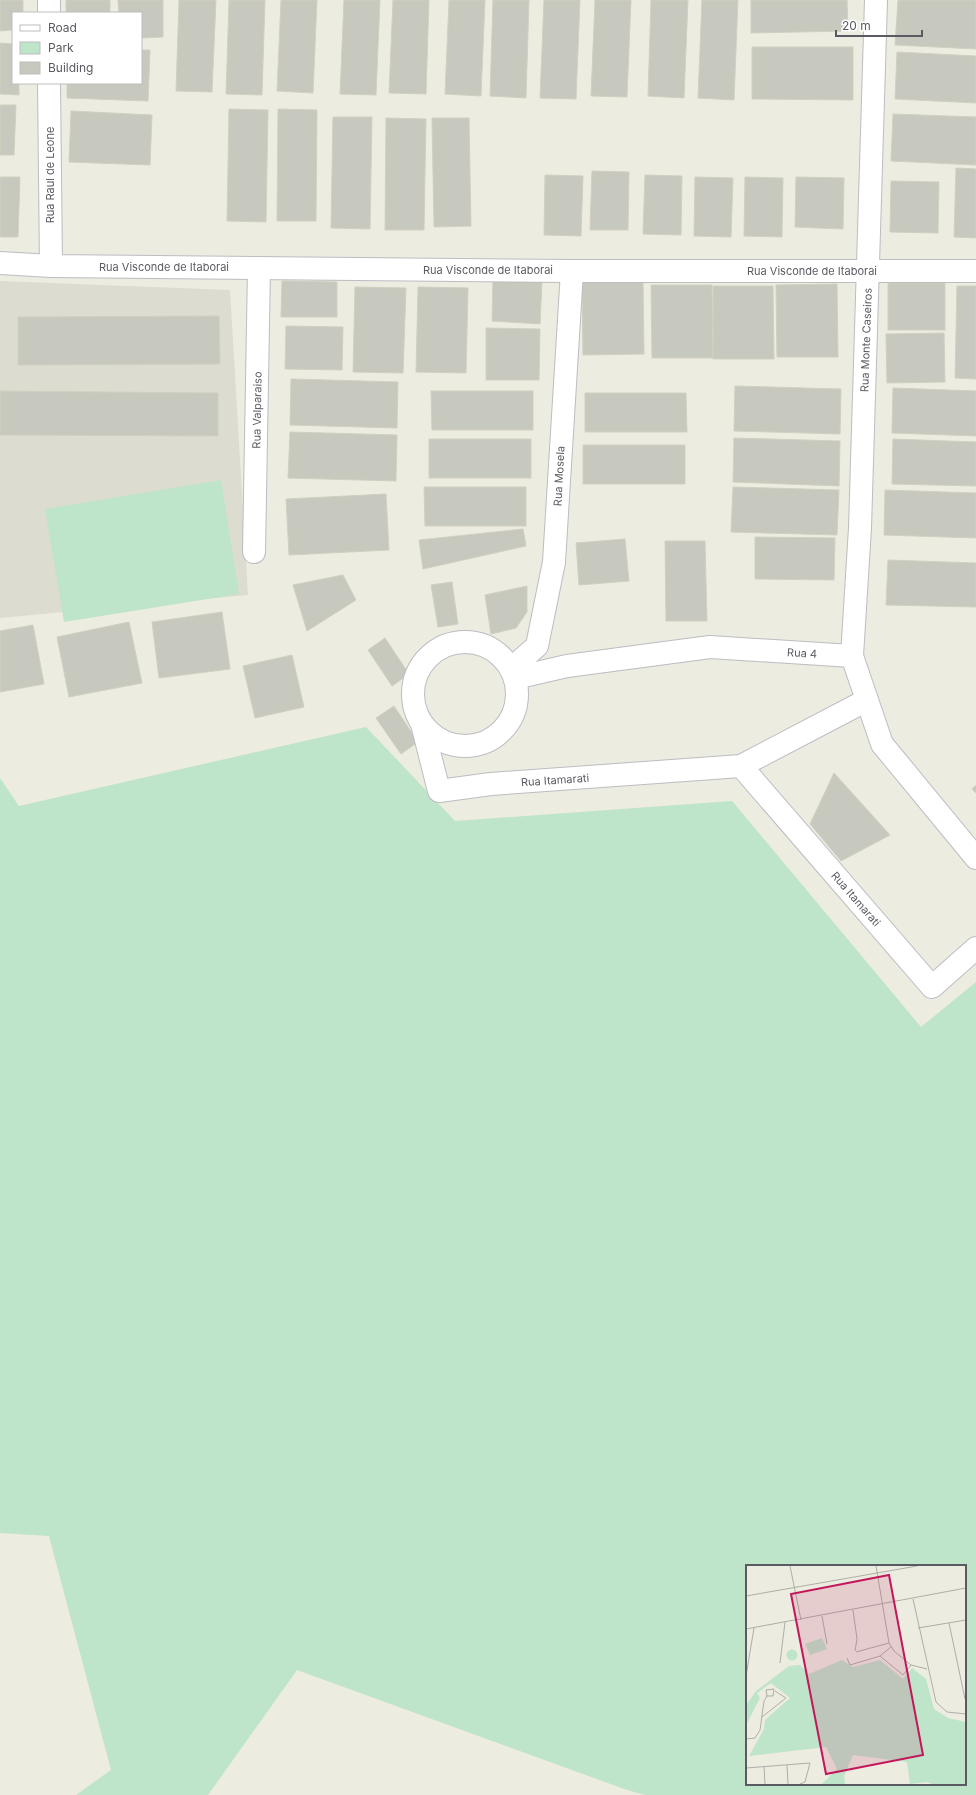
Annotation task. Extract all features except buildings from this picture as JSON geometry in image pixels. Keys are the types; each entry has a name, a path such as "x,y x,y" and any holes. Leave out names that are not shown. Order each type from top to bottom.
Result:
{"street":[{"path":"49,0 49,12"},
{"name":"Rua Monte Caseiros","path":"852,656 860,528 876,0"},
{"name":"Rua Raul de Leone","path":"49,84 51,266"},
{"name":"Rua Visconde de Itaborai","path":"0,263 51,266 572,271 976,271"},
{"name":"Rua Valparaiso","path":"254,552 260,268"},
{"name":"Rua Mosela","path":"513,673 537,646 554,562 572,271"},
{"path":"470,642 487,646 501,655 513,673 517,686 518,703 512,720 500,734 485,743 468,747 450,745 434,737 422,724 414,708 412,692 416,675 425,660 437,649 453,643 470,642"},
{"name":"Rua 4","path":"513,673 710,647 852,656"},
{"path":"852,656 882,744 976,858"},
{"name":"Rua Itamarati","path":"422,724 439,791 491,784 742,766 867,700"},
{"name":"Rua Itamarati","path":"742,766 932,987 976,948"}],"shaded area":[{"path":"0,281 230,290 248,595 0,618"}],"green space":[{"path":"221,480 239,594 64,622 45,509"},
{"path":"366,727 455,821 732,801 921,1027 976,982 976,1795 645,1795 627,1790 297,1670 208,1795 76,1795 111,1770 49,1536 0,1533 0,778 19,806"}]}
